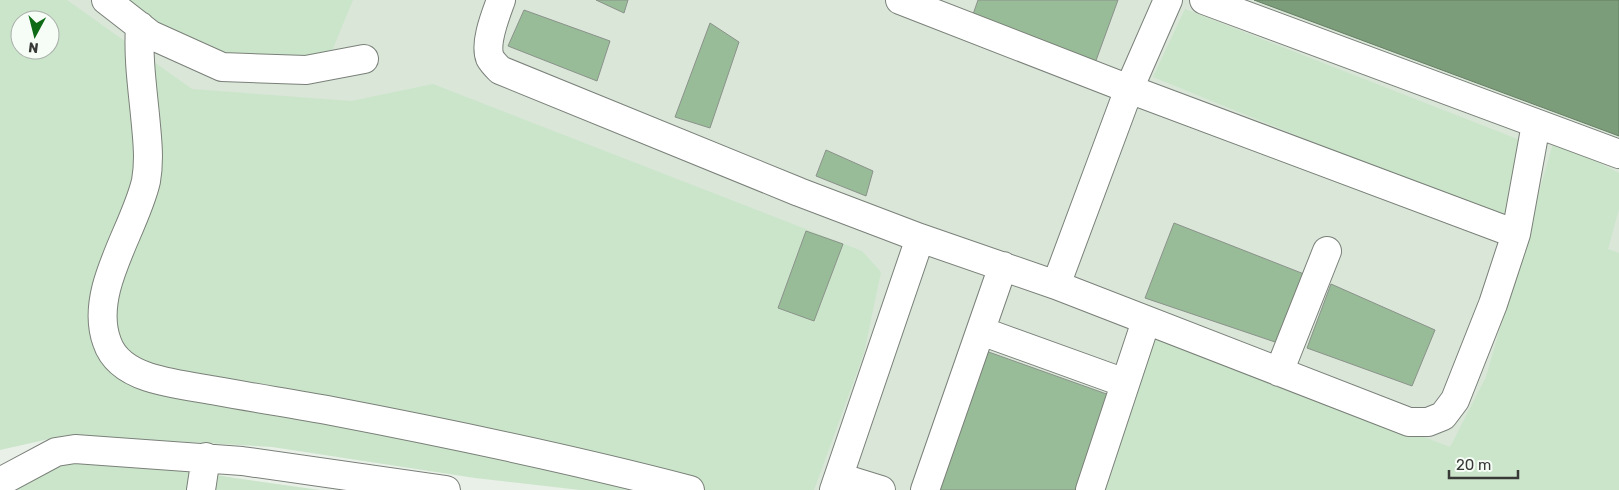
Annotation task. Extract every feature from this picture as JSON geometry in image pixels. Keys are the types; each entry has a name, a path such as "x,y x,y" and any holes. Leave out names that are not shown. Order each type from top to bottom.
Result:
{"lane":[{"path":"106,0 151,35 222,66 306,70 364,59"},
{"path":"502,0 491,28 490,43 490,58 500,70 680,144 920,238 1056,285 1409,422 1428,422 1442,416 1456,400 1493,304 1516,234 1536,124"},
{"path":"900,0 1129,89 1516,234"},
{"path":"1056,285 1129,89 1168,0"},
{"path":"1204,0 1395,69 1619,154"},
{"path":"140,26 139,55 148,143 146,179 113,268 104,296 102,315 103,330 108,345 115,356 126,367 146,376 174,384 331,411 608,468 690,490"},
{"path":"881,490 836,484 920,238"},
{"path":"1279,372 1327,251"},
{"path":"925,490 1002,266"},
{"path":"1090,490 1146,321"},
{"path":"981,331 1125,383"},
{"path":"0,482 56,452 75,449 206,457 446,490"},
{"path":"201,490 206,457"}],"shaded area":[{"path":"0,0 1254,0 1619,136 1619,490 671,490 0,390"},
{"path":"0,0 67,0 192,89 351,101 433,84 862,251 881,272 864,353 814,490 580,490 475,478 272,447 67,435 0,450"},
{"path":"106,0 353,0 324,70 239,69"},
{"path":"1254,0 1619,0 1619,136"},
{"path":"1185,9 1520,140 1507,221 1153,77"},
{"path":"1554,140 1619,173 1619,209 1608,249 1619,253 1619,490 1097,490 1151,330 1450,447 1486,377"},
{"path":"135,461 320,490 0,490 35,462"}],"building":[{"path":"596,0 628,0 624,13"},
{"path":"978,0 1118,0 1094,66 971,20"},
{"path":"524,10 610,41 597,81 508,46"},
{"path":"710,23 739,42 710,128 675,117"},
{"path":"826,150 873,171 866,196 816,176"},
{"path":"1174,223 1304,274 1278,343 1145,298"},
{"path":"806,231 843,244 814,321 778,308"},
{"path":"1331,284 1435,330 1412,386 1307,348"},
{"path":"983,350 1115,397 1077,490 933,490"}]}
